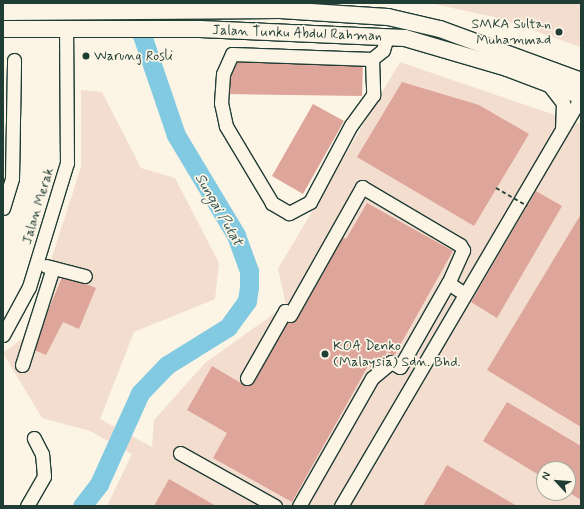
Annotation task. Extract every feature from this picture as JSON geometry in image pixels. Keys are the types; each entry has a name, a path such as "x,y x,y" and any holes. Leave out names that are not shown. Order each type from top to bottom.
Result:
{"main road":[{"path":"338,3 388,17"},
{"name":"Jalan Tunku Abdul Rahman","path":"3,12 150,10 185,6 297,7 388,17 440,29 581,81"},
{"path":"186,29 283,23 297,7 325,23 382,30 415,41"},
{"name":"Jalan Tunku Abdul Rahman","path":"3,29 153,28 387,37 415,41 581,96"}],"street":[{"name":"Jalan Merak","path":"3,335 22,304 37,264 67,163 66,29"},
{"path":"372,59 373,95 351,126 310,202 289,213 272,203 226,126 221,103 223,74 232,54 372,59 383,50 387,37"},
{"path":"3,208 12,178 14,60"},
{"path":"548,84 563,103 562,128"},
{"path":"341,506 581,96"},
{"path":"247,378 285,312 290,315 362,187 460,245 463,250 448,283 400,368 391,362 372,378 299,506"},
{"path":"37,264 85,276"},
{"path":"22,365 53,268"},
{"path":"448,283 465,294"},
{"path":"27,506 44,476 44,460 34,438"},
{"path":"180,453 275,506"}],"path":[{"path":"496,188 527,206"}],"shaded area":[{"name":"SMKA Sultan Muhammad","path":"429,3 581,3 581,47 494,17"},
{"path":"400,62 581,124 581,506 107,506 132,454 90,431 42,418 3,353 27,335 81,167 81,90 102,92 141,168 175,178 219,263 215,299 134,332 100,419 152,447 154,420 205,363 286,305 278,269"}],"building":[{"path":"230,59 363,60 362,96 229,94"},
{"path":"402,82 479,105 529,134 474,226 357,157"},
{"path":"313,104 344,121 303,194 272,176"},
{"path":"536,191 562,206 497,318 471,302"},
{"name":"KOA Denko (Malaysia) Sdn. Bhd.","path":"367,203 453,251 394,356 387,352 377,371 368,366 292,502 213,458 227,433 187,410 212,366 246,386 286,316 339,235 346,239"},
{"path":"581,214 581,427 487,370"},
{"path":"63,275 96,288 79,329 63,322 46,355 32,349"},
{"path":"507,402 581,446 581,500 576,497 576,461 536,461 536,473 483,441"},
{"path":"447,465 517,506 423,506"},
{"path":"169,479 216,506 154,506"}],"waterway":[{"name":"Sungai Putat","path":"82,506 99,484 140,393 167,365 228,327 247,301 249,286 249,271 236,235 176,135 131,3"}],"place":[{"name":"SMKA Sultan Muhammad","path":"559,32"},
{"name":"Warung Rosli","path":"86,56"},
{"name":"KOA Denko (Malaysia) Sdn. Bhd.","path":"325,354"}]}
